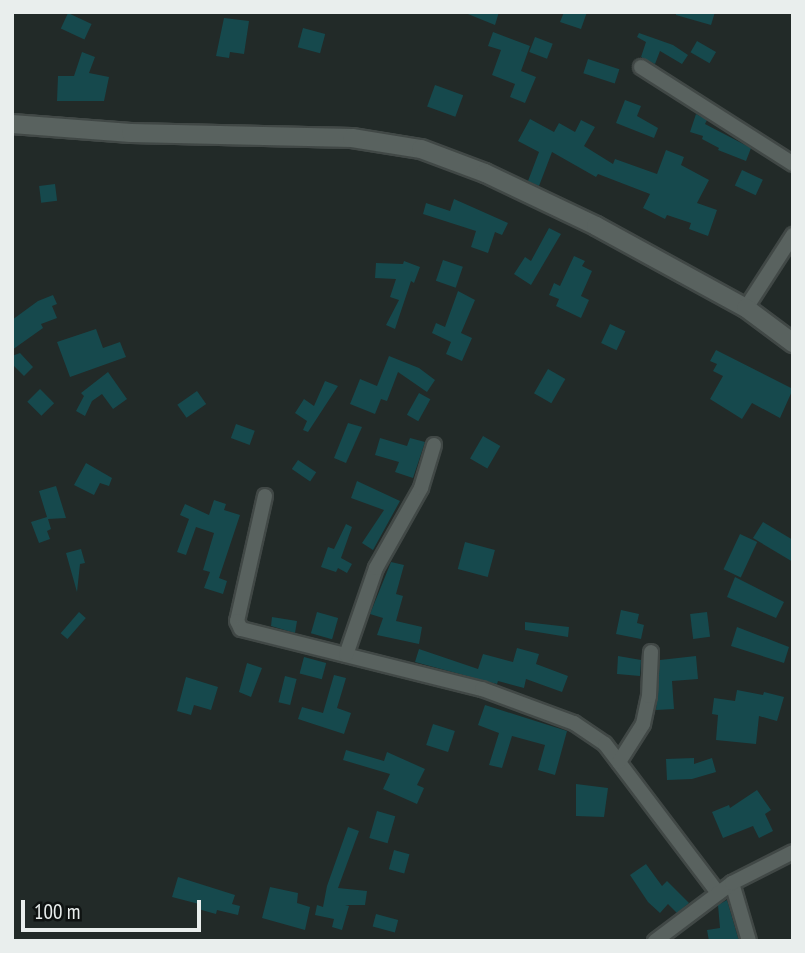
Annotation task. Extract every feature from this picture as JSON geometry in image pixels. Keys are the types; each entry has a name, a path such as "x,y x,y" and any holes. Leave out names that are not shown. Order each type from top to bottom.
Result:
{"street":[{"path":"641,67 793,164"},
{"path":"12,124 131,133 352,138 421,149 485,173 596,226 746,307 793,343"},
{"path":"746,307 793,235"},
{"path":"346,654 376,568 421,488 435,445"},
{"path":"265,496 238,625 482,689 574,723 605,744 718,893"},
{"path":"619,762 643,724 649,696 651,652"},
{"path":"655,941 732,883 793,852"},
{"path":"732,883 749,941"}],"building":[{"path":"463,12 499,12 495,25"},
{"path":"564,12 587,12 581,29 560,22"},
{"path":"676,12 715,12 711,25 676,15"},
{"path":"68,13 92,24 84,39 61,28"},
{"path":"224,18 249,21 244,54 230,52 229,58 216,56"},
{"path":"303,28 325,34 320,53 298,47"},
{"path":"493,32 530,46 521,71 536,77 525,103 510,97 515,84 492,75 501,50 488,46"},
{"path":"639,33 673,45 688,55 682,64 660,51 655,64 641,57 646,42 637,37"},
{"path":"535,37 553,44 547,59 529,52"},
{"path":"697,41 716,52 710,63 690,52"},
{"path":"82,52 95,57 89,73 109,77 104,101 57,101 58,76 74,76"},
{"path":"588,59 619,69 615,83 583,73"},
{"path":"435,85 463,95 455,117 427,107"},
{"path":"625,100 641,106 637,116 658,128 654,138 616,123"},
{"path":"696,114 707,120 705,124 751,148 746,161 718,150 719,148 702,139 703,136 690,132"},
{"path":"530,119 554,132 559,123 575,132 581,120 595,127 584,146 613,164 615,159 657,174 666,150 684,157 681,165 709,180 697,203 717,210 708,236 689,229 691,223 667,215 665,219 643,208 650,194 598,174 596,177 552,152 539,186 528,181 539,152 518,141"},
{"path":"742,170 763,180 756,195 735,185"},
{"path":"55,184 57,201 41,203 39,186"},
{"path":"454,199 508,223 502,235 495,232 488,253 471,247 476,231 423,214 426,203 450,211"},
{"path":"549,228 561,234 531,285 514,274 525,257 531,261"},
{"path":"574,256 585,261 582,266 592,271 581,296 589,300 581,318 556,306 559,299 549,295 554,283 560,286"},
{"path":"443,260 463,267 456,288 436,281"},
{"path":"404,261 420,267 414,283 411,281 395,329 386,325 399,300 390,297 396,279 375,278 376,263 403,264"},
{"path":"458,291 475,300 461,333 472,338 462,361 446,354 451,342 432,333 436,323 445,327"},
{"path":"53,295 57,304 52,306 57,318 41,324 43,328 12,350 12,320 38,301"},
{"path":"610,324 625,331 617,350 601,343"},
{"path":"96,329 103,348 120,342 126,357 70,377 57,342"},
{"path":"716,350 793,389 780,418 752,403 742,419 710,399 723,376 713,371 717,364 710,361"},
{"path":"20,353 33,367 24,376 12,364 12,356"},
{"path":"389,356 419,368 435,380 427,392 398,372 387,401 381,399 375,414 350,404 360,379 377,386"},
{"path":"548,369 565,379 551,403 534,393"},
{"path":"108,372 127,399 113,409 102,394 92,401 85,416 76,411 84,396 81,393"},
{"path":"325,381 338,386 308,432 303,430 307,421 295,413 304,399 314,406"},
{"path":"40,389 54,403 41,416 27,402"},
{"path":"197,391 206,404 187,418 177,405"},
{"path":"419,393 430,399 418,421 407,415"},
{"path":"348,423 362,427 346,463 334,458"},
{"path":"236,424 255,431 250,445 231,438"},
{"path":"483,436 500,446 487,469 470,459"},
{"path":"380,438 407,446 410,438 425,442 413,478 395,472 399,462 375,455"},
{"path":"298,460 316,472 310,481 292,469"},
{"path":"86,463 112,478 109,486 100,483 94,495 74,485"},
{"path":"357,481 400,501 373,550 362,543 384,510 351,498"},
{"path":"56,486 66,518 48,519 51,529 47,531 50,539 39,543 31,522 47,517 39,491"},
{"path":"214,500 226,504 224,510 240,515 219,578 227,581 223,594 204,588 210,572 203,570 214,533 196,527 186,555 177,552 189,519 180,515 185,504 209,515"},
{"path":"763,522 793,540 793,562 753,538"},
{"path":"346,524 352,527 341,558 352,564 347,573 338,568 336,572 321,567 328,547 334,549"},
{"path":"740,534 757,542 741,577 724,569"},
{"path":"465,542 495,550 488,577 458,569"},
{"path":"81,549 85,563 80,564 77,592 66,553"},
{"path":"391,562 404,565 396,594 403,596 396,621 422,627 419,644 377,635 383,618 370,614"},
{"path":"735,577 784,602 776,618 727,597"},
{"path":"621,610 639,614 637,623 644,625 641,639 616,634"},
{"path":"79,612 86,618 67,639 61,633"},
{"path":"317,612 338,618 332,639 311,633"},
{"path":"707,612 710,637 693,639 690,614"},
{"path":"272,617 297,621 295,633 271,626"},
{"path":"525,622 569,627 568,637 525,630"},
{"path":"737,627 789,647 784,663 731,646"},
{"path":"517,648 539,654 536,664 568,676 562,692 526,679 524,688 498,681 497,684 415,662 419,649 478,669 483,654 513,662"},
{"path":"618,656 641,660 640,676 617,674"},
{"path":"696,656 698,679 672,681 674,709 656,710 660,660"},
{"path":"304,657 326,663 322,679 300,673"},
{"path":"247,663 262,668 251,697 239,692"},
{"path":"334,675 346,678 337,708 351,713 344,734 298,719 302,707 323,713"},
{"path":"285,676 297,679 290,705 278,702"},
{"path":"186,677 218,687 211,710 194,705 191,715 177,711"},
{"path":"737,690 784,697 777,721 759,716 756,744 716,740 718,715 712,714 714,698 735,701"},
{"path":"485,705 567,731 555,775 538,770 545,745 512,736 502,768 489,765 499,733 478,725"},
{"path":"433,724 455,731 448,752 426,745"},
{"path":"346,750 384,761 387,752 425,769 417,785 424,788 417,804 383,789 390,774 343,760"},
{"path":"694,758 694,764 712,758 716,772 692,779 667,780 666,759"},
{"path":"576,784 608,788 604,817 576,816"},
{"path":"757,790 771,810 765,814 773,831 759,838 753,826 723,838 712,812 729,805 730,808"},
{"path":"377,811 395,816 388,843 369,838"},
{"path":"348,827 359,831 338,888 367,891 365,905 345,905 349,906 342,930 332,927 334,919 315,915 317,905 323,907 327,886"},
{"path":"394,850 409,854 404,873 389,869"},
{"path":"646,864 662,886 667,881 689,903 677,913 668,904 660,913 648,902 630,875"},
{"path":"178,877 235,895 232,904 240,906 238,915 217,910 216,914 198,909 199,904 172,897"},
{"path":"270,887 298,893 297,903 310,907 305,930 262,918"},
{"path":"727,900 739,941 709,941 707,930 720,928 718,905"},
{"path":"376,914 398,920 395,933 373,927"}]}
